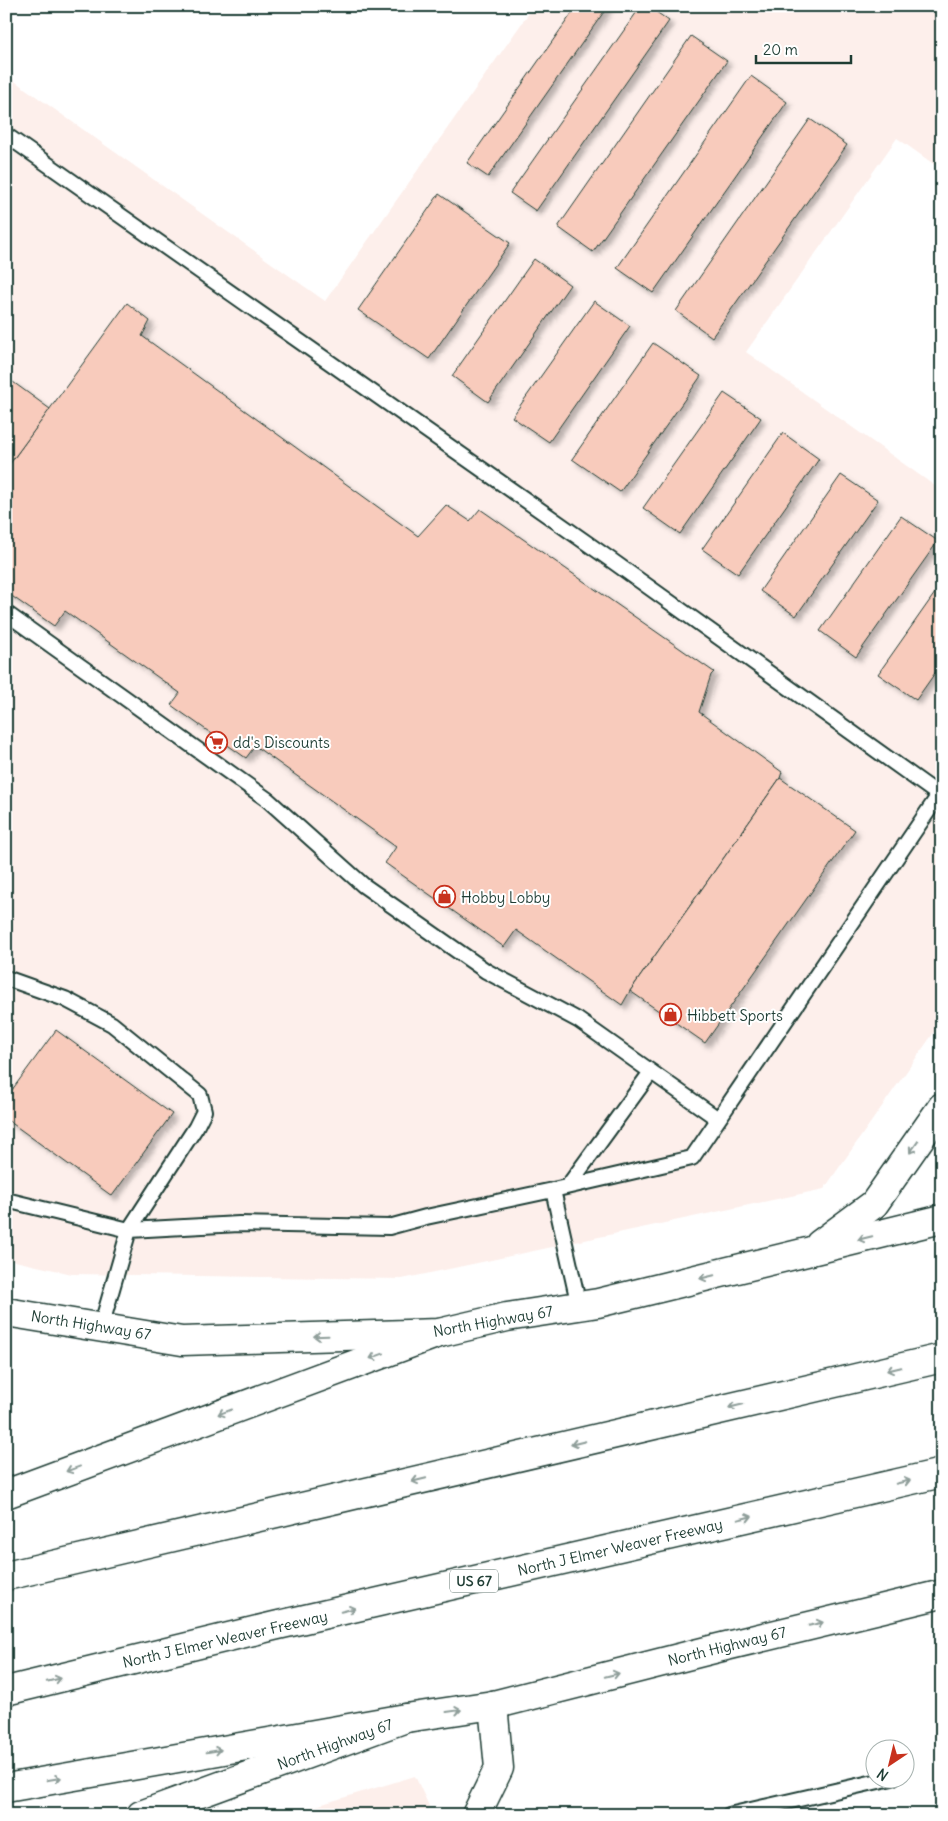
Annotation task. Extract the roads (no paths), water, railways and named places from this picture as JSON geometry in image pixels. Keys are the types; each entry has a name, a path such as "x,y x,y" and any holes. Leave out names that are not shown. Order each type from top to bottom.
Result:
{"main road":[{"path":"810,1251 874,1204 942,1107"},
{"name":"North Highway 67","path":"6,1312 182,1340 439,1332 506,1317 608,1301 942,1219"},
{"path":"6,1494 439,1332"},
{"path":"6,1576 942,1358"},
{"name":"North J Elmer Weaver Freeway","path":"6,1691 283,1624 942,1473"},
{"name":"North Highway 67","path":"141,1815 406,1718 494,1705 942,1594"},
{"path":"476,1815 499,1768 494,1705"},
{"path":"6,1788 406,1718"}],"lane":[{"path":"6,135 611,560 941,796 692,1158 389,1227 239,1224 129,1230 6,1200"},
{"path":"6,613 268,800 379,896 486,971 578,1020 718,1119"},
{"path":"6,978 65,999 112,1024 200,1095 204,1111 196,1127 129,1230 101,1327"},
{"path":"568,1186 651,1072"},
{"path":"552,1190 579,1306"},
{"path":"729,1815 866,1784"}],"place":[{"name":"dd's Discounts","path":"217,742"},
{"name":"Hobby Lobby","path":"445,897"},
{"name":"Hibbett Sports","path":"671,1015"}]}
